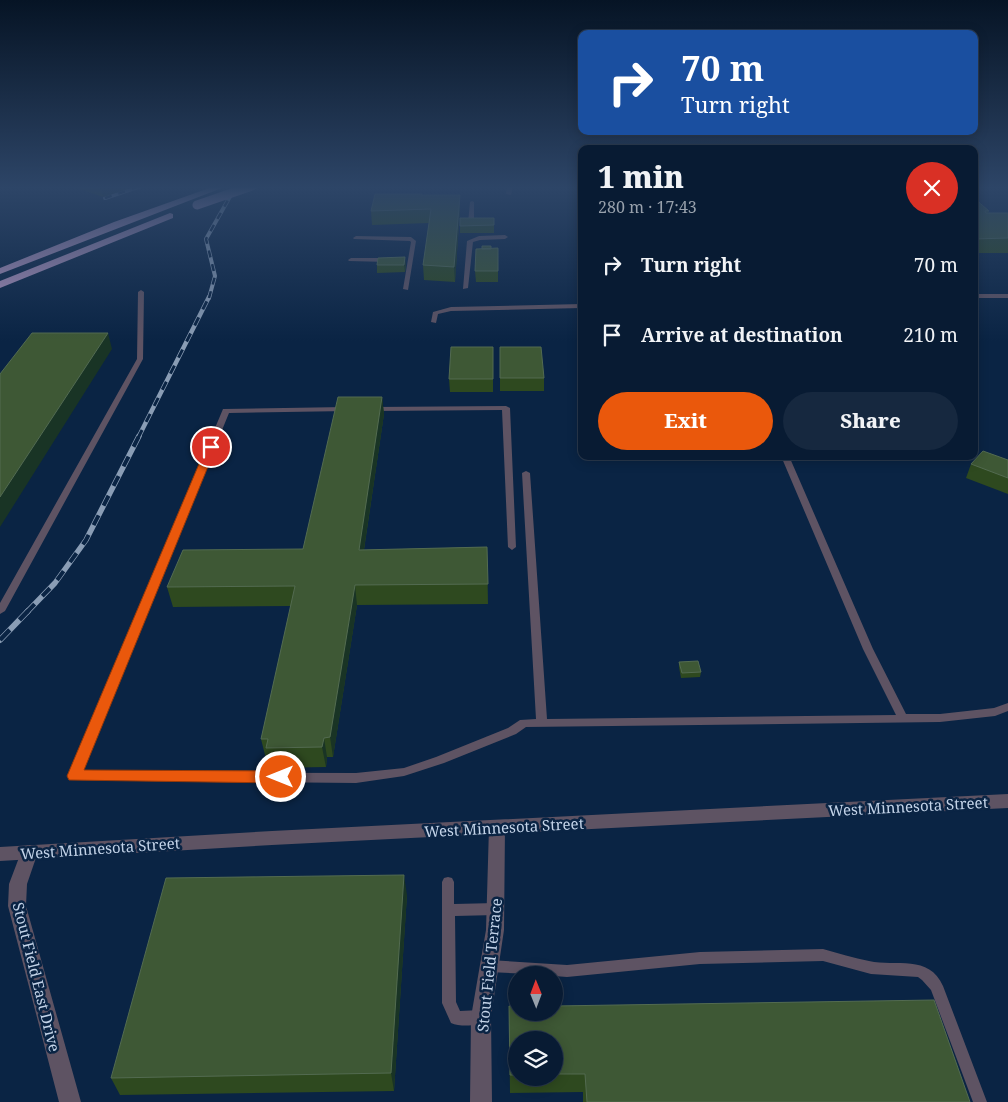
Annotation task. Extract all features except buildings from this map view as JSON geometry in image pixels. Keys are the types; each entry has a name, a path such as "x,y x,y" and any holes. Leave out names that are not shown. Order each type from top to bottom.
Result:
{"highway":[{"path":"0,271 84,237"},
{"path":"0,285 119,237"}],"street":[{"name":"West Minnesota Street","path":"0,854 1008,801"},
{"name":"Stout Field Terrace","path":"481,1102 481,1017 497,909 497,827"},
{"name":"Stout Field East Drive","path":"29,852 18,884 17,906 70,1102"}],"lane":[{"path":"465,288 470,241 479,238 494,237"},
{"path":"356,238 411,239 414,242 406,288"},
{"path":"351,260 395,260"},
{"path":"403,260 411,260"},
{"path":"0,611 140,358 141,292"},
{"path":"978,296 1008,296"},
{"path":"434,322 436,313 451,309 578,306"},
{"path":"512,546 506,408 226,411 74,776 356,778 404,772 448,757 512,731 524,723 940,718 995,712 1008,707"},
{"path":"787,460 868,649 903,719"},
{"path":"526,473 542,723"},
{"path":"448,882 449,1003 456,1018 481,1017"},
{"path":"449,910 497,909"},
{"path":"489,966 567,971 700,958 823,955 872,968 920,971 932,979 936,986 980,1102"}],"railway":[{"path":"207,237 215,276 209,298"},
{"path":"138,438 209,297"},
{"path":"27,612 55,583 86,540 139,436"},
{"path":"0,640 28,611"}],"route":[{"path":"211,447 74,776 281,777"}]}
